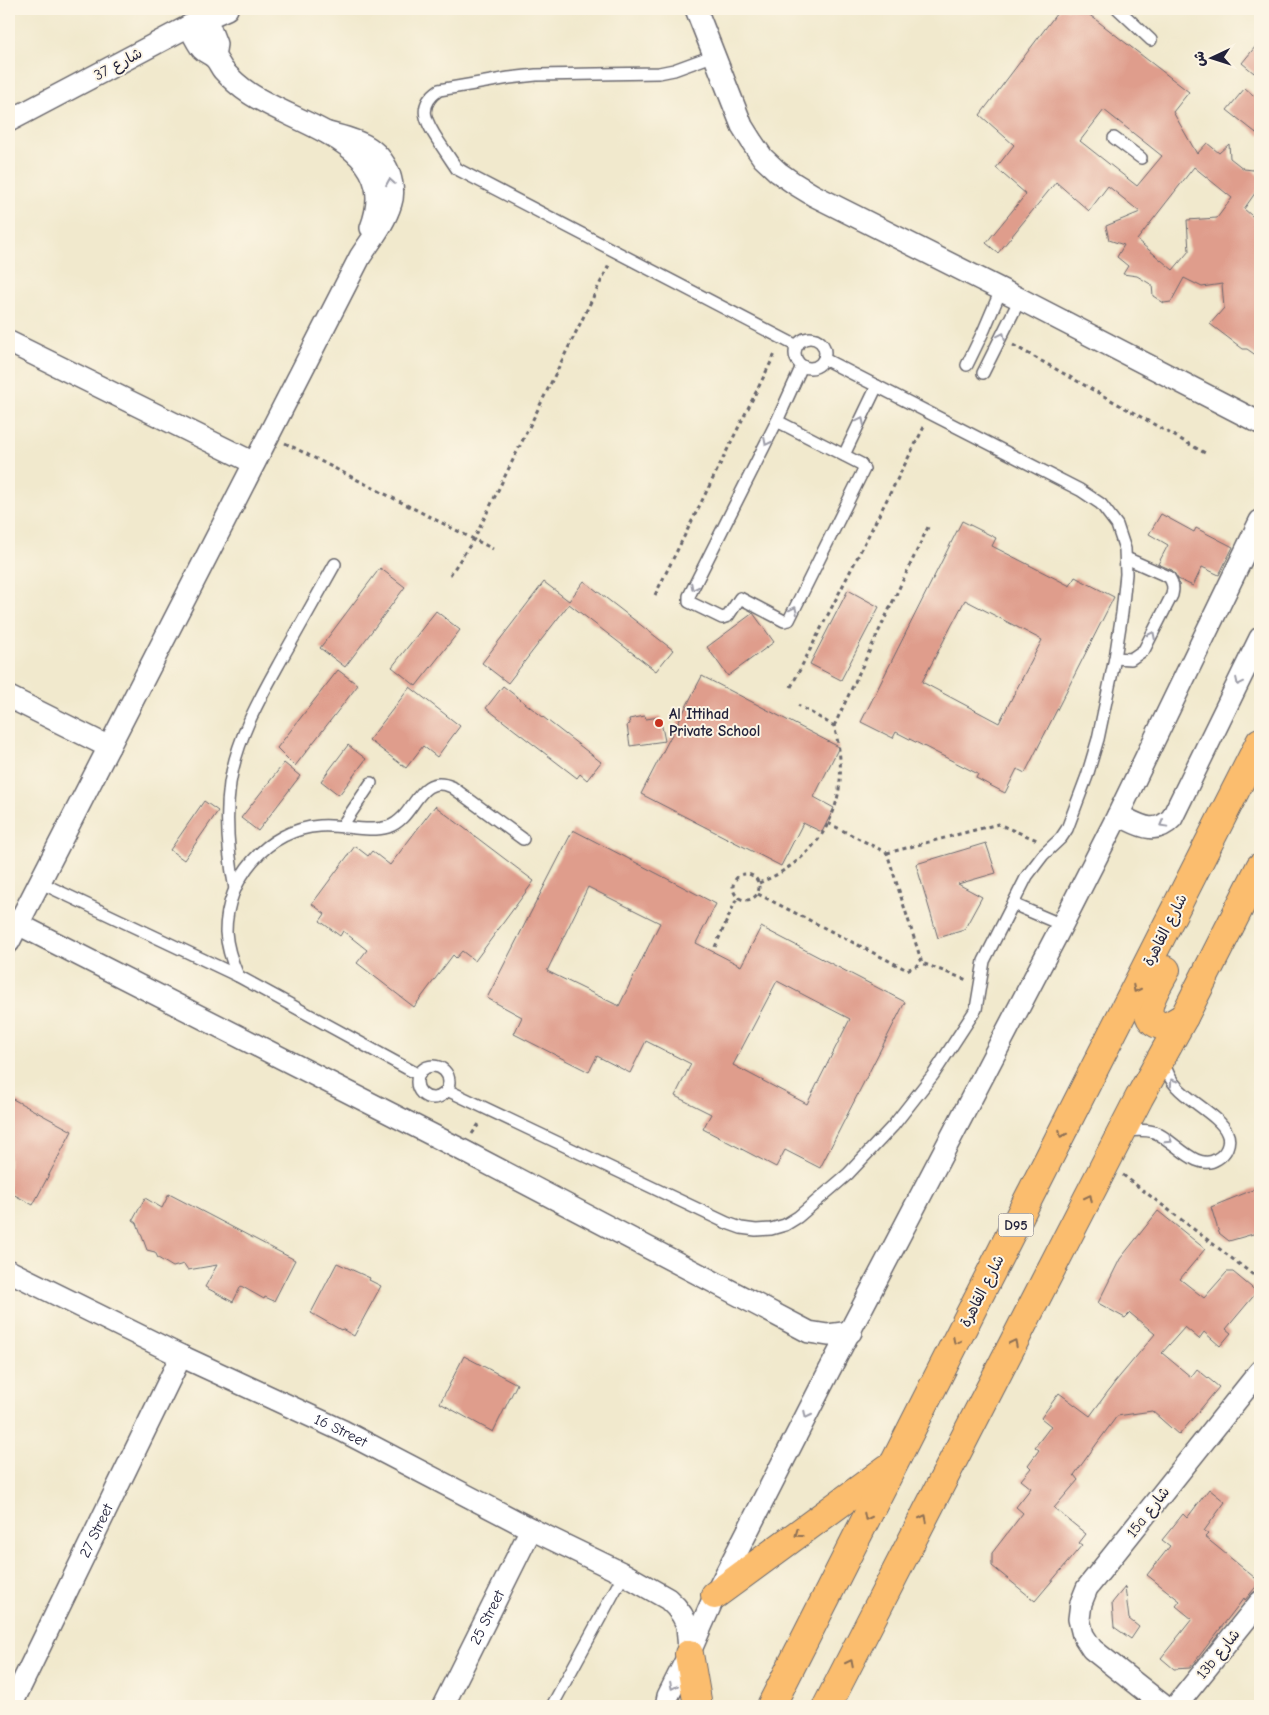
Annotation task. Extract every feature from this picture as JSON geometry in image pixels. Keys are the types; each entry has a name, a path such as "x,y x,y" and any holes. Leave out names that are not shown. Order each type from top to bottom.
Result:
{"main road":[{"name":"شارع القاهرة","path":"771,1706 1260,742"},
{"path":"1184,1017 1167,1027 1157,1025 1150,1019 1148,1009 1245,807 1260,767"},
{"path":"827,1706 1122,1131 1184,1017 1260,867"},
{"path":"715,1595 894,1464"},
{"path":"689,1654 698,1706"}],"street":[{"name":"شارع 37","path":"9,121 197,22 228,9"},
{"path":"696,9 742,126 763,158 778,172 813,194 1260,422"},
{"path":"197,22 203,50 214,57 236,84 250,94 328,133 351,139 370,147 384,162 392,181 392,202 384,221 360,257 13,933 462,1150 808,1332 828,1335 851,1332"},
{"path":"9,342 254,463"},
{"path":"666,1706 668,1696 715,1595 829,1371 851,1332 1118,815 1260,521"},
{"path":"1118,815 1147,828 1162,826 1172,818 1260,638"},
{"path":"9,697 109,747"},
{"name":"16 Street","path":"9,1271 181,1356 343,1431 531,1529 624,1574 668,1599 682,1615 687,1625 689,1654"},
{"path":"808,1332 821,1352 829,1371"},
{"name":"27 Street","path":"12,1706 181,1356"},
{"name":"15a شارع","path":"1164,1706 1092,1649 1083,1635 1079,1619 1081,1603 1087,1588 1260,1370"},
{"name":"25 Street","path":"443,1706 531,1529"},
{"name":"16 Street","path":"668,1599 695,1602 715,1595"},
{"name":"13b شارع","path":"1176,1706 1260,1602"}],"lane":[{"path":"1118,9 1151,40"},
{"path":"715,56 659,73 563,74 508,78 439,90 432,94 425,108 426,122 456,169 797,346"},
{"path":"1114,138 1141,158"},
{"path":"983,373 1001,339 1011,294"},
{"path":"967,365 984,330 1011,294"},
{"path":"806,339 817,340 824,348 824,360 812,368 802,366 796,357 797,346 806,339"},
{"path":"447,1090 727,1223 741,1228 771,1229 785,1225 798,1218 848,1174 893,1126 933,1075 976,1009 984,961 1034,865 1067,829 1087,776 1098,740 1115,658 1126,574 1125,549 1116,525 1101,504 1080,490 824,360"},
{"path":"777,422 861,464 864,469 789,620 784,621 740,598 728,616 722,618 690,602 689,596 777,422 802,366"},
{"path":"844,455 877,386"},
{"path":"1115,658 1131,659 1138,656 1144,650 1174,589 1173,582 1169,577 1126,558"},
{"path":"235,889 228,854 227,818 230,782 238,747 251,714 334,564"},
{"path":"342,826 371,783"},
{"path":"238,976 230,955 226,933 228,911 235,889 245,870 259,853 277,839 298,830 312,827 342,826 376,829 393,825 401,821 424,790 437,783 452,787 524,839"},
{"path":"39,882 238,976 419,1075"},
{"path":"1013,904 1062,925"},
{"path":"1122,1131 1140,1130 1154,1132 1167,1138 1192,1158 1203,1162 1213,1162 1222,1156 1228,1147 1229,1136 1225,1126 1176,1086 1168,1073 1162,1056"},
{"path":"429,1067 441,1069 448,1078 447,1090 437,1098 425,1096 418,1087 419,1075 429,1067"},
{"path":"552,1706 624,1574"}],"path":[{"path":"450,575 474,539 616,251"},
{"path":"655,595 783,339"},
{"path":"1001,339 1205,453"},
{"path":"791,687 931,413"},
{"path":"269,434 492,549"},
{"path":"834,726 929,525"},
{"path":"759,883 781,873 800,860 811,849 828,823 835,808 842,775 839,742 834,726 798,705"},
{"path":"828,823 887,853 998,824 1053,846"},
{"path":"887,853 922,963"},
{"path":"750,874 759,883 758,894 754,898 743,901 737,898 733,893 733,881 738,876 750,874"},
{"path":"758,894 908,970 922,963 980,985"},
{"path":"715,947 737,898"},
{"path":"1107,1162 1260,1280"}],"building":[{"path":"1060,9 1082,9 1189,92 1173,112 1197,154 1207,143 1219,153 1229,144 1230,158 1244,169 1253,170 1260,177 1260,186 1244,209 1258,221 1260,291 1257,295 1258,310 1260,312 1260,358 1247,349 1243,349 1210,324 1224,308 1222,284 1202,287 1184,278 1171,302 1164,303 1153,296 1152,285 1137,276 1123,274 1128,266 1117,257 1124,245 1109,240 1106,226 1140,212 1108,186 1089,211 1056,182 998,253 986,243 1026,194 996,168 1014,145 980,115","holes":["1104,110 1162,156 1137,186 1080,141","1194,167 1232,198 1217,218 1187,220 1189,251 1173,270 1137,240"]},
{"path":"1260,41 1260,65 1254,73 1242,63"},
{"path":"1245,88 1260,101 1260,136 1227,110"},
{"path":"1161,514 1194,532 1196,528 1233,547 1219,575 1202,567 1193,586 1178,579 1172,570 1158,564 1168,545 1149,534"},
{"path":"962,521 996,538 992,546 1070,586 1075,577 1114,597 1025,773 1017,769 1005,793 976,778 978,774 896,732 893,738 861,722","holes":["965,600 1042,640 999,723 922,682"]},
{"path":"380,568 405,587 345,667 320,648"},
{"path":"584,581 673,650 656,671 569,604 508,683 482,663 544,582 569,601"},
{"path":"848,590 879,607 841,680 810,664"},
{"path":"436,611 460,630 416,686 392,667"},
{"path":"753,613 774,642 728,676 707,647"},
{"path":"338,670 358,685 295,766 277,748"},
{"path":"702,676 839,747 814,797 834,808 822,832 803,823 781,866 641,794"},
{"path":"503,686 601,762 587,780 580,774 577,778 486,708"},
{"path":"410,687 460,726 437,757 423,746 406,768 369,740"},
{"path":"645,716 646,719 660,717 665,741 630,746 627,725 630,724 629,719"},
{"path":"348,745 366,759 339,795 321,781"},
{"path":"284,763 300,776 258,831 241,818"},
{"path":"204,801 218,811 184,860 170,850"},
{"path":"435,806 534,881 475,961 462,951 456,958 453,955 414,1007 357,963 367,950 343,931 340,936 320,921 325,914 312,904 355,846 368,856 372,851 390,865"},
{"path":"573,830 716,904 696,943 741,966 761,927 905,1002 820,1168 785,1150 776,1167 703,1129 711,1114 675,1096 691,1064 646,1041 630,1073 597,1056 589,1072 514,1034 522,1017 487,998","holes":["588,887 660,923 619,1006 547,971","777,981 850,1019 807,1104 733,1065"]},
{"path":"986,843 996,873 958,884 982,897 964,930 938,938 916,864"},
{"path":"9,1097 72,1131 33,1205 9,1192"},
{"path":"1260,1187 1260,1232 1229,1241 1219,1233 1211,1207"},
{"path":"169,1194 295,1260 274,1301 265,1297 264,1299 241,1286 233,1302 205,1287 217,1265 188,1270 184,1264 173,1267 158,1258 155,1252 147,1250 137,1223 133,1220 145,1198 162,1208"},
{"path":"1158,1211 1205,1249 1180,1279 1204,1298 1227,1272 1233,1272 1257,1292 1226,1329 1231,1333 1220,1346 1204,1332 1199,1339 1185,1327 1162,1353 1191,1377 1197,1369 1219,1387 1179,1435 1152,1411 1117,1416 1074,1475 1078,1480 1054,1508 1086,1534 1079,1543 1082,1545 1035,1601 992,1566 992,1553 1023,1513 1016,1507 1031,1488 1021,1480 1031,1468 1028,1465 1039,1450 1035,1447 1051,1426 1041,1418 1059,1393 1090,1416 1115,1382 1155,1334 1130,1313 1125,1318 1098,1303 1120,1259"},
{"path":"337,1263 370,1278 369,1280 381,1286 354,1336 311,1313"},
{"path":"464,1356 517,1384 493,1432 440,1403"},
{"path":"1209,1489 1225,1502 1204,1531 1208,1534 1205,1537 1260,1582 1245,1600 1244,1598 1190,1668 1174,1669 1161,1658 1192,1619 1176,1606 1180,1601 1147,1575 1170,1546 1162,1540 1183,1514 1187,1518"},
{"path":"1125,1587 1129,1619 1139,1627 1131,1639 1114,1627 1112,1603"}],"place":[{"name":"Al Ittihad Private School","path":"659,723"}]}
